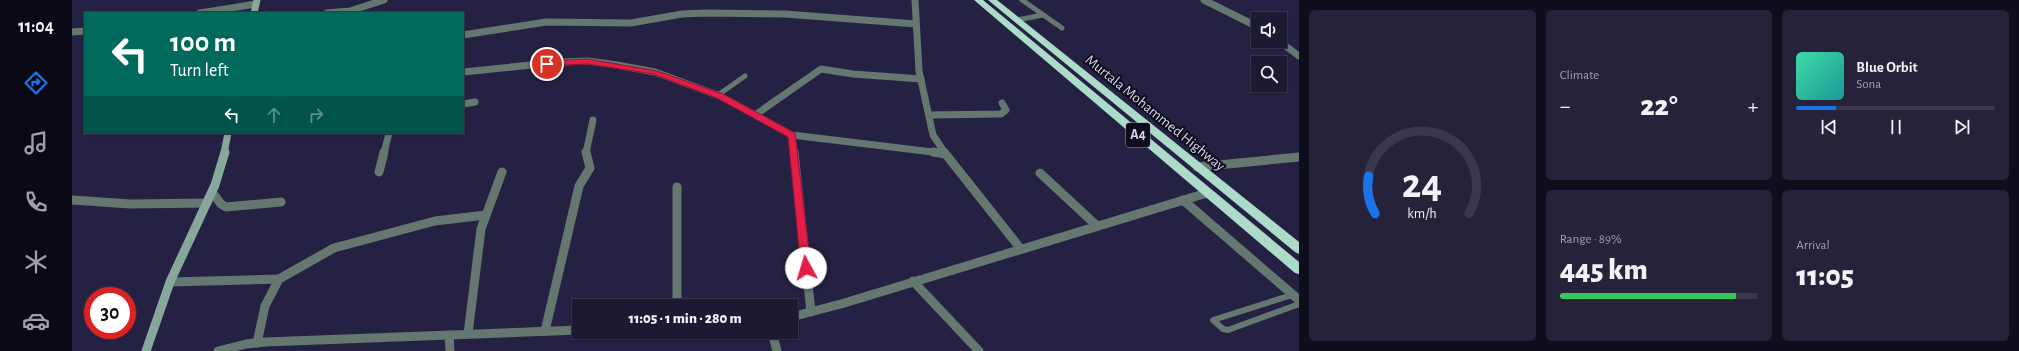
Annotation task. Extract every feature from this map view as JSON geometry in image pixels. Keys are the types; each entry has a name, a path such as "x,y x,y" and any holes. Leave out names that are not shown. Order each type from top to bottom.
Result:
{"highway":[{"name":"Murtala Mohammed Highway","path":"978,0 1299,269"},
{"name":"Murtala Mohammed Highway","path":"992,0 1299,249"}],"main road":[{"path":"254,12 257,2"},
{"path":"146,351 170,282 212,192 223,161 228,134"}],"street":[{"path":"338,12 350,11 384,0"},
{"path":"915,0 921,79 933,135 944,154 1020,248"},
{"path":"1204,0 1251,24"},
{"path":"205,12 257,2"},
{"path":"373,12 375,4"},
{"path":"464,35 546,22 579,21 631,23 682,14 706,13 785,14 916,24"},
{"path":"72,32 84,31"},
{"path":"1287,47 1299,56"},
{"path":"464,72 560,62 588,61 654,72 718,95 792,135 944,154"},
{"path":"755,115 821,69 853,74 921,79"},
{"path":"464,104 475,102"},
{"path":"929,115 1001,114 1006,110 1002,103"},
{"path":"545,331 579,186 590,168 586,152 593,120"},
{"path":"380,172 389,134"},
{"path":"792,135 811,312"},
{"path":"1197,167 1299,157"},
{"path":"468,334 481,229 502,172"},
{"path":"1040,173 1096,225"},
{"path":"677,187 677,299"},
{"path":"212,192 221,204 226,207 281,202"},
{"path":"798,315 1207,193"},
{"path":"72,200 131,204 206,203"},
{"path":"1183,200 1297,299"},
{"path":"170,282 279,279 343,244 436,221 486,215"},
{"path":"258,343 265,306 279,279"},
{"path":"913,281 979,351"},
{"path":"218,351 258,343 572,330"},
{"path":"449,335 450,351"},
{"path":"774,339 777,351"}],"lane":[{"path":"1022,0 1062,28"},
{"path":"1017,20 1043,15"},
{"path":"718,95 745,76"},
{"path":"1297,299 1283,310 1228,330 1223,329 1213,320 1273,300 1297,299"},
{"path":"1273,300 1283,310"}],"route":[{"path":"547,64 588,61 654,72 720,96 792,135 806,268"}]}
